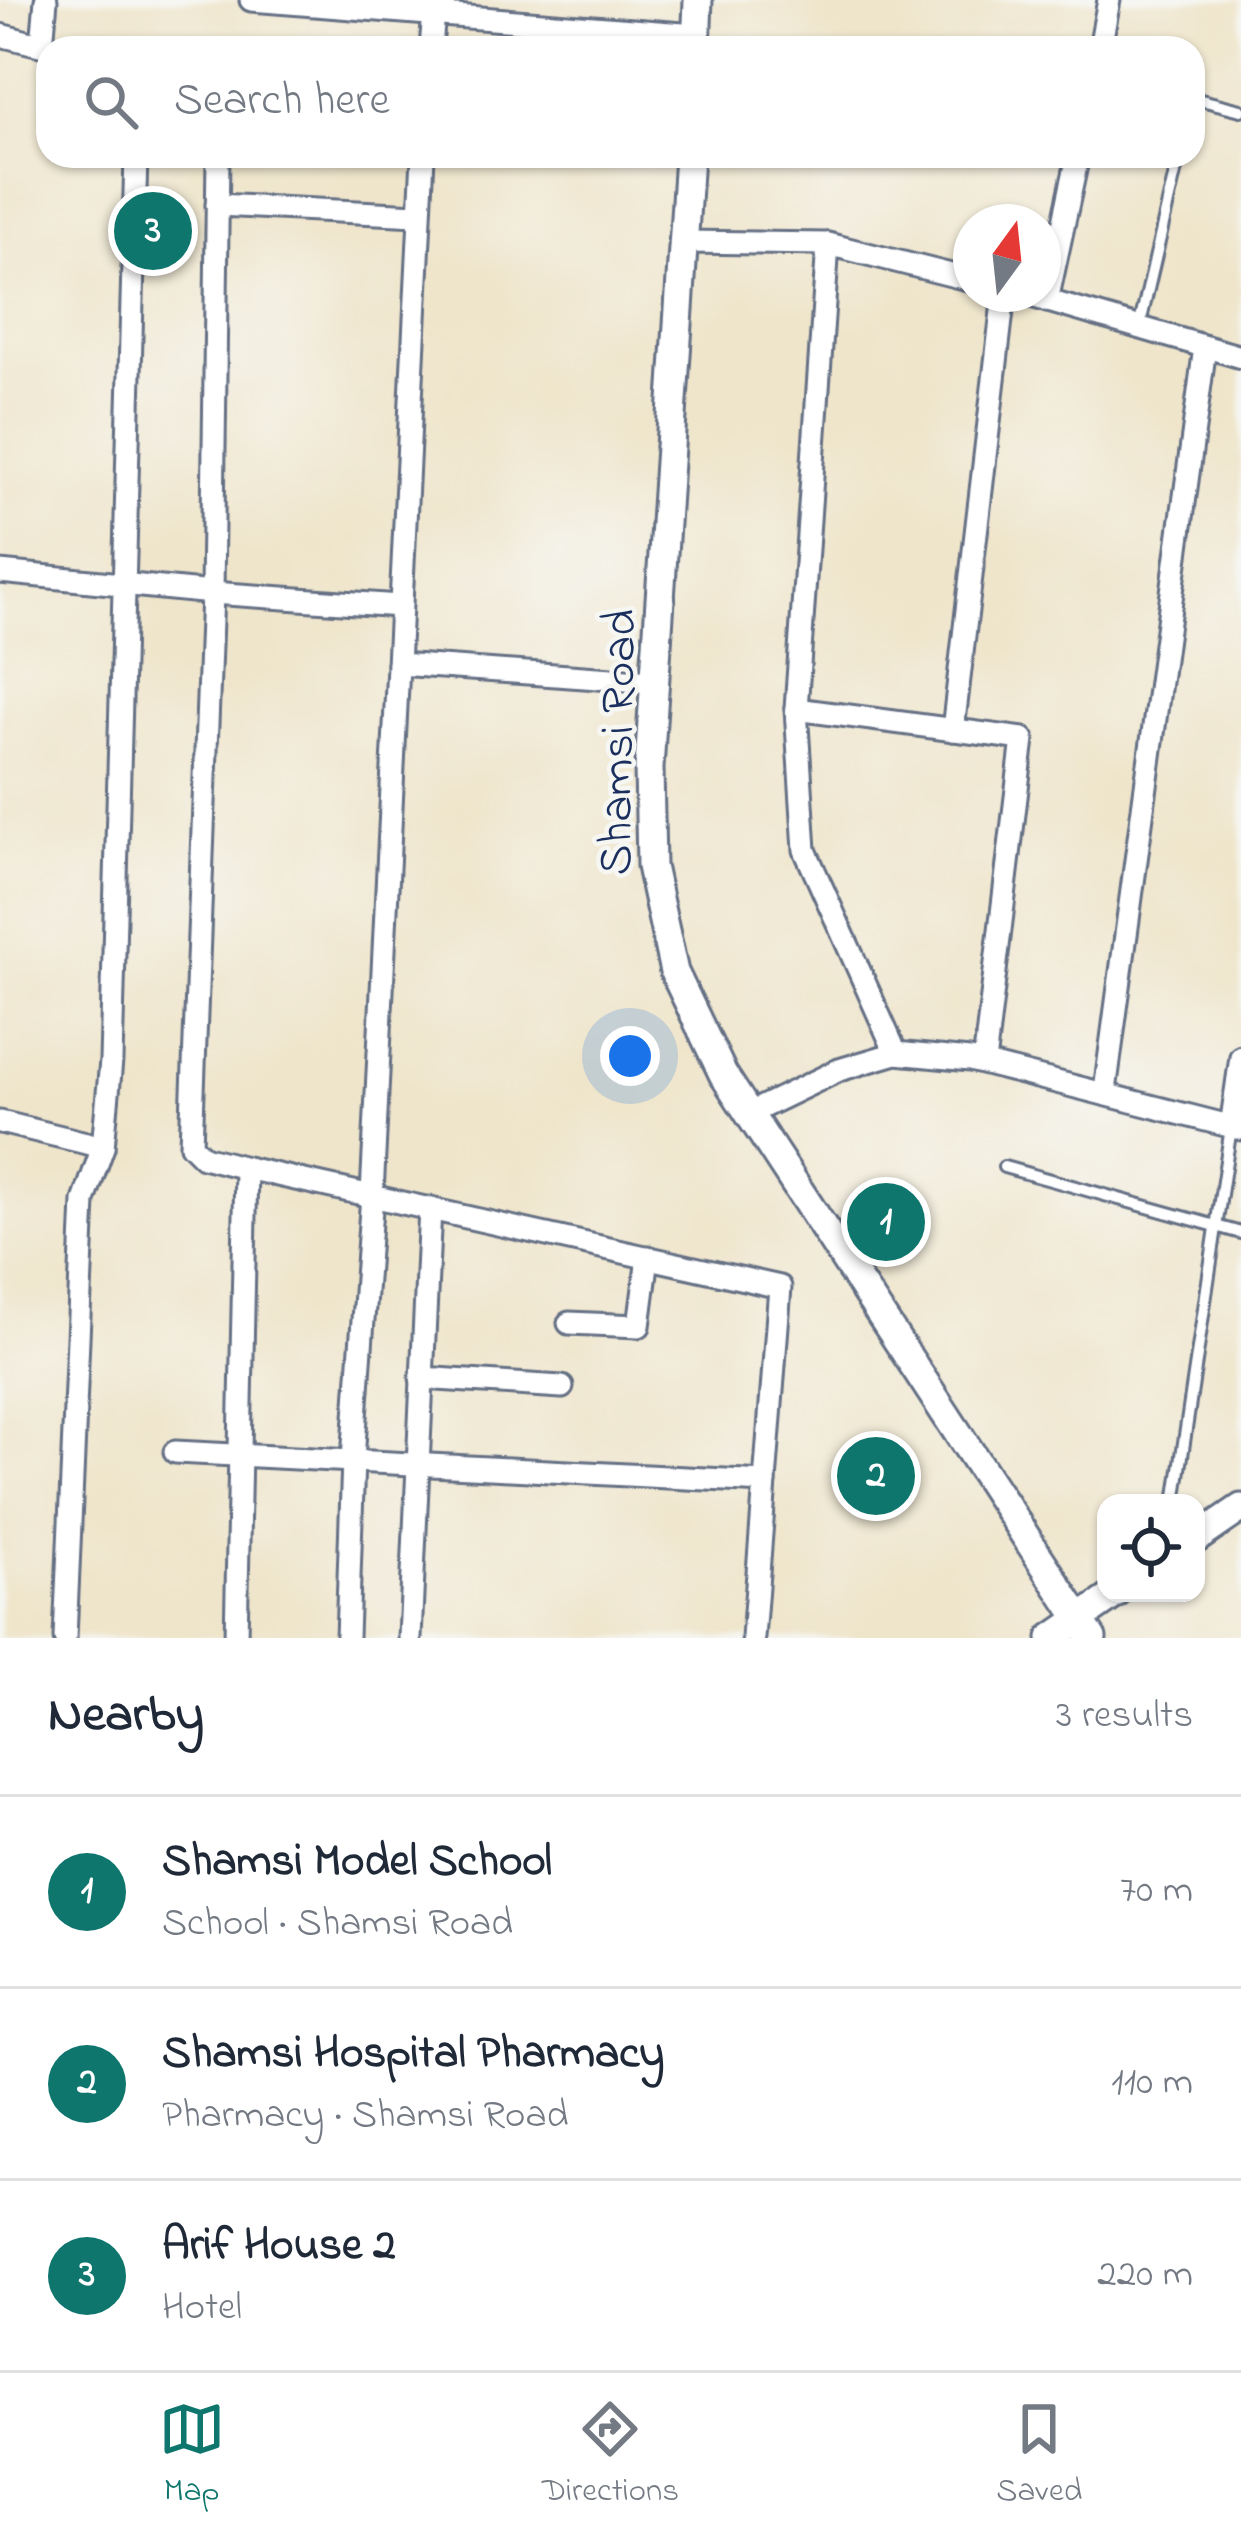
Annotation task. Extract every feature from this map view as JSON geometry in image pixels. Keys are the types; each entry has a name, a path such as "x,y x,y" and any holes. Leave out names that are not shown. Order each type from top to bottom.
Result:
{"street":[{"path":"46,0 47,36"},
{"path":"251,0 434,8 650,36"},
{"path":"696,36 698,0"},
{"path":"1102,36 1109,0"},
{"path":"0,35 36,44"},
{"path":"65,1638 84,1201 103,1147 111,1061 136,168"},
{"path":"218,168 212,593 191,1144 203,1157 246,1168 780,1287 753,1638"},
{"path":"347,1638 422,168"},
{"name":"Shamsi Road","path":"688,168 649,768 651,866 674,972 723,1075 1085,1629"},
{"path":"1061,236 1075,168"},
{"path":"218,205 418,214"},
{"path":"684,242 828,244 953,275"},
{"path":"828,244 796,709 806,850 896,1053"},
{"path":"1061,305 1241,357"},
{"path":"953,730 1002,312"},
{"path":"1105,1091 1205,347"},
{"path":"0,572 400,606"},
{"path":"398,664 655,682"},
{"path":"796,709 1023,739 984,1063"},
{"path":"748,1114 839,1070 896,1053 984,1063 1236,1128 1241,1057"},
{"path":"0,1121 103,1147"},
{"path":"236,1638 246,1168"},
{"path":"410,1638 430,1208"},
{"path":"569,1323 639,1326 648,1257"},
{"path":"421,1378 562,1387"},
{"path":"175,1452 765,1482"},
{"path":"1205,1533 1241,1508"},
{"path":"1052,1638 1085,1629 1110,1602"}],"lane":[{"path":"1205,101 1241,110"},
{"path":"1139,328 1176,168"},
{"path":"1176,1494 1236,1128"},
{"path":"1004,1167 1241,1233"}],"place":[{"name":"Arif House 2","path":"153,231"},
{"name":"Shamsi Model School","path":"886,1222"},
{"name":"Shamsi Hospital Pharmacy","path":"876,1476"}]}
